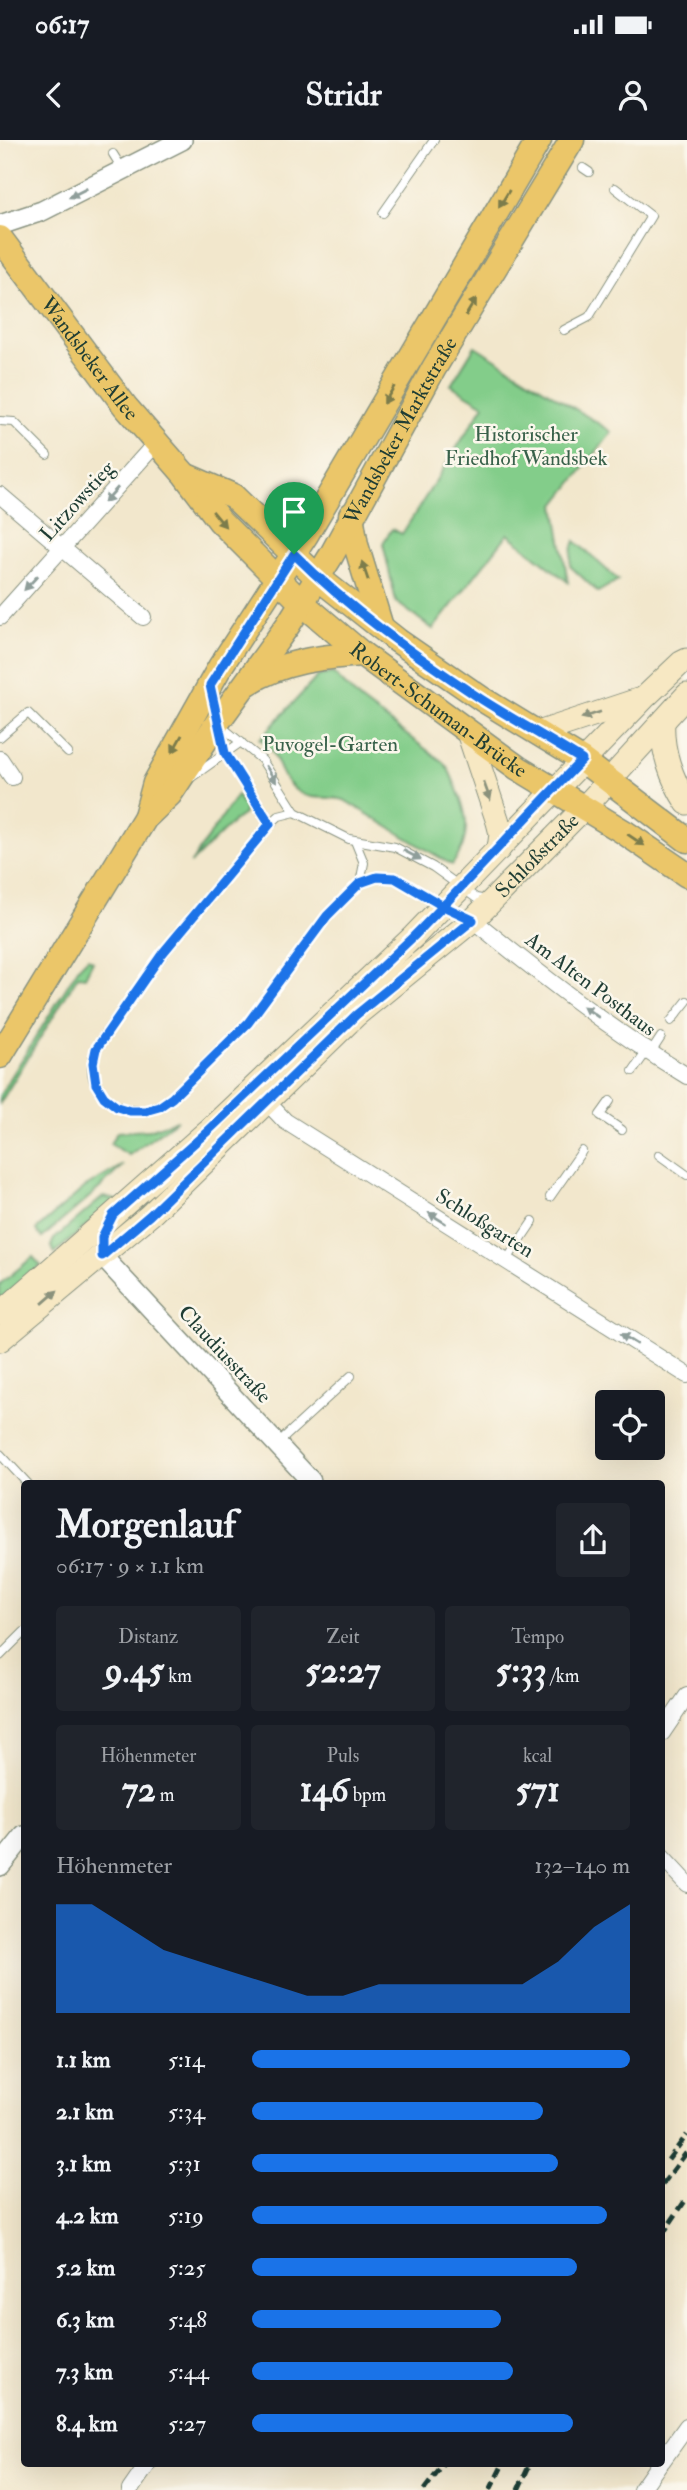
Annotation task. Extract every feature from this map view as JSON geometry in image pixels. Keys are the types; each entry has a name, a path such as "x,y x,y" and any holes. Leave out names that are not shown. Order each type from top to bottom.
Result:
{"main road":[{"name":"Wandsbeker Marktstraße","path":"145,818 155,783 539,140"},
{"name":"Wandsbeker Marktstraße","path":"0,1056 145,818 170,794 216,717 245,685 302,603 434,368 572,140"},
{"name":"Wandsbeker Allee","path":"0,238 125,406 185,475 220,521 302,603"},
{"name":"Wandsbeker Allee","path":"185,475 233,496 317,577"},
{"path":"245,685 297,662 371,641 351,515"},
{"name":"Robert-Schuman-Brücke","path":"317,577 371,641 468,732 687,875"},
{"name":"Robert-Schuman-Brücke","path":"302,603 482,699 582,760 687,840"},
{"name":"Schloßstraße","path":"0,1340 150,1215 356,1015 448,917 461,888 582,760 644,698 687,660"},
{"name":"Schloßstraße","path":"0,1314 448,917 494,901 687,695"},
{"path":"538,733 644,698"},
{"path":"663,722 662,736 666,754 687,803"},
{"path":"468,732 498,821 501,834 499,849"},
{"path":"69,1254 89,1253 102,1256 102,1237 113,1215"}],"street":[{"path":"0,225 41,211 118,162 156,146 182,140"},
{"name":"Litzowstieg","path":"0,617 156,443"},
{"path":"0,495 143,617"},
{"path":"0,759 12,777"},
{"name":"Am Alten Posthaus","path":"448,917 687,1076"},
{"name":"Schloßgarten","path":"266,1101 285,1121 687,1375"},
{"name":"Claudiusstraße","path":"102,1256 308,1480"},
{"path":"665,1729 687,1696"},
{"path":"3,1856 21,1839"},
{"path":"665,1860 687,1884"},
{"path":"665,2455 687,2426"},
{"path":"130,2490 146,2467"},
{"path":"640,2490 656,2467"}],"lane":[{"path":"383,213 434,140"},
{"path":"564,330 589,317 651,216 615,188"},
{"path":"0,421 14,422 47,455"},
{"path":"0,737 29,713 68,753"},
{"path":"216,717 262,760 295,812 355,841 396,847 433,867 476,898 494,901"},
{"path":"216,717 225,753 270,824"},
{"path":"170,794 241,742"},
{"path":"295,812 279,816 270,824 162,954 101,1041 94,1057 93,1076 100,1092 112,1104 123,1110 137,1112 152,1110 166,1103 248,1023 327,916 360,883 377,877 395,878 448,917"},
{"path":"355,841 364,863 360,883"},
{"path":"671,1021 687,1001"},
{"path":"633,1071 661,1037"},
{"path":"610,1101 600,1115 622,1130"},
{"path":"550,1197 582,1151"},
{"path":"659,1155 687,1175"},
{"path":"506,1261 533,1220"},
{"path":"277,1444 351,1376"},
{"path":"0,1454 24,1480"},
{"path":"0,1656 21,1635"}],"green space":[{"name":"Historischer Friedhof Wandsbek","path":"475,346 612,432 555,505 568,582 508,534 433,629 396,602 383,543 392,529 402,534 484,405 451,385"},
{"path":"575,541 618,580 598,592 570,566"},
{"name":"Puvogel-Garten","path":"333,673 360,700 448,768 463,805 466,829 460,853 452,865 344,800 311,797 300,793 286,780 272,751 260,739 318,676"},
{"path":"237,795 244,807 244,814 190,864"},
{"path":"88,958 93,961 85,977 78,976 0,1103 0,1095 79,967"},
{"path":"177,1120 129,1155 110,1144 117,1132 149,1130"},
{"path":"123,1165 42,1238 36,1230 84,1188"},
{"path":"103,1197 116,1200 55,1253 51,1246 54,1239"},
{"path":"33,1257 41,1266 0,1299 0,1284"}],"railway":[{"path":"668,2160 687,2135"},
{"path":"665,2181 687,2152"},
{"path":"665,2231 687,2198"},
{"path":"424,2490 442,2467"},
{"path":"490,2490 502,2467"},
{"path":"518,2490 529,2467"}],"route":[{"path":"294,554 210,685 225,753 270,824 162,954 101,1041 93,1063 96,1084 108,1101 123,1110 152,1110 166,1103 248,1023 327,916 360,883 369,878 395,878 430,899 443,906 473,920 356,1015 150,1215 102,1256 102,1237 113,1215 208,1131 414,936 443,906 499,849 582,760 482,699 401,643 317,577 294,554"}]}
